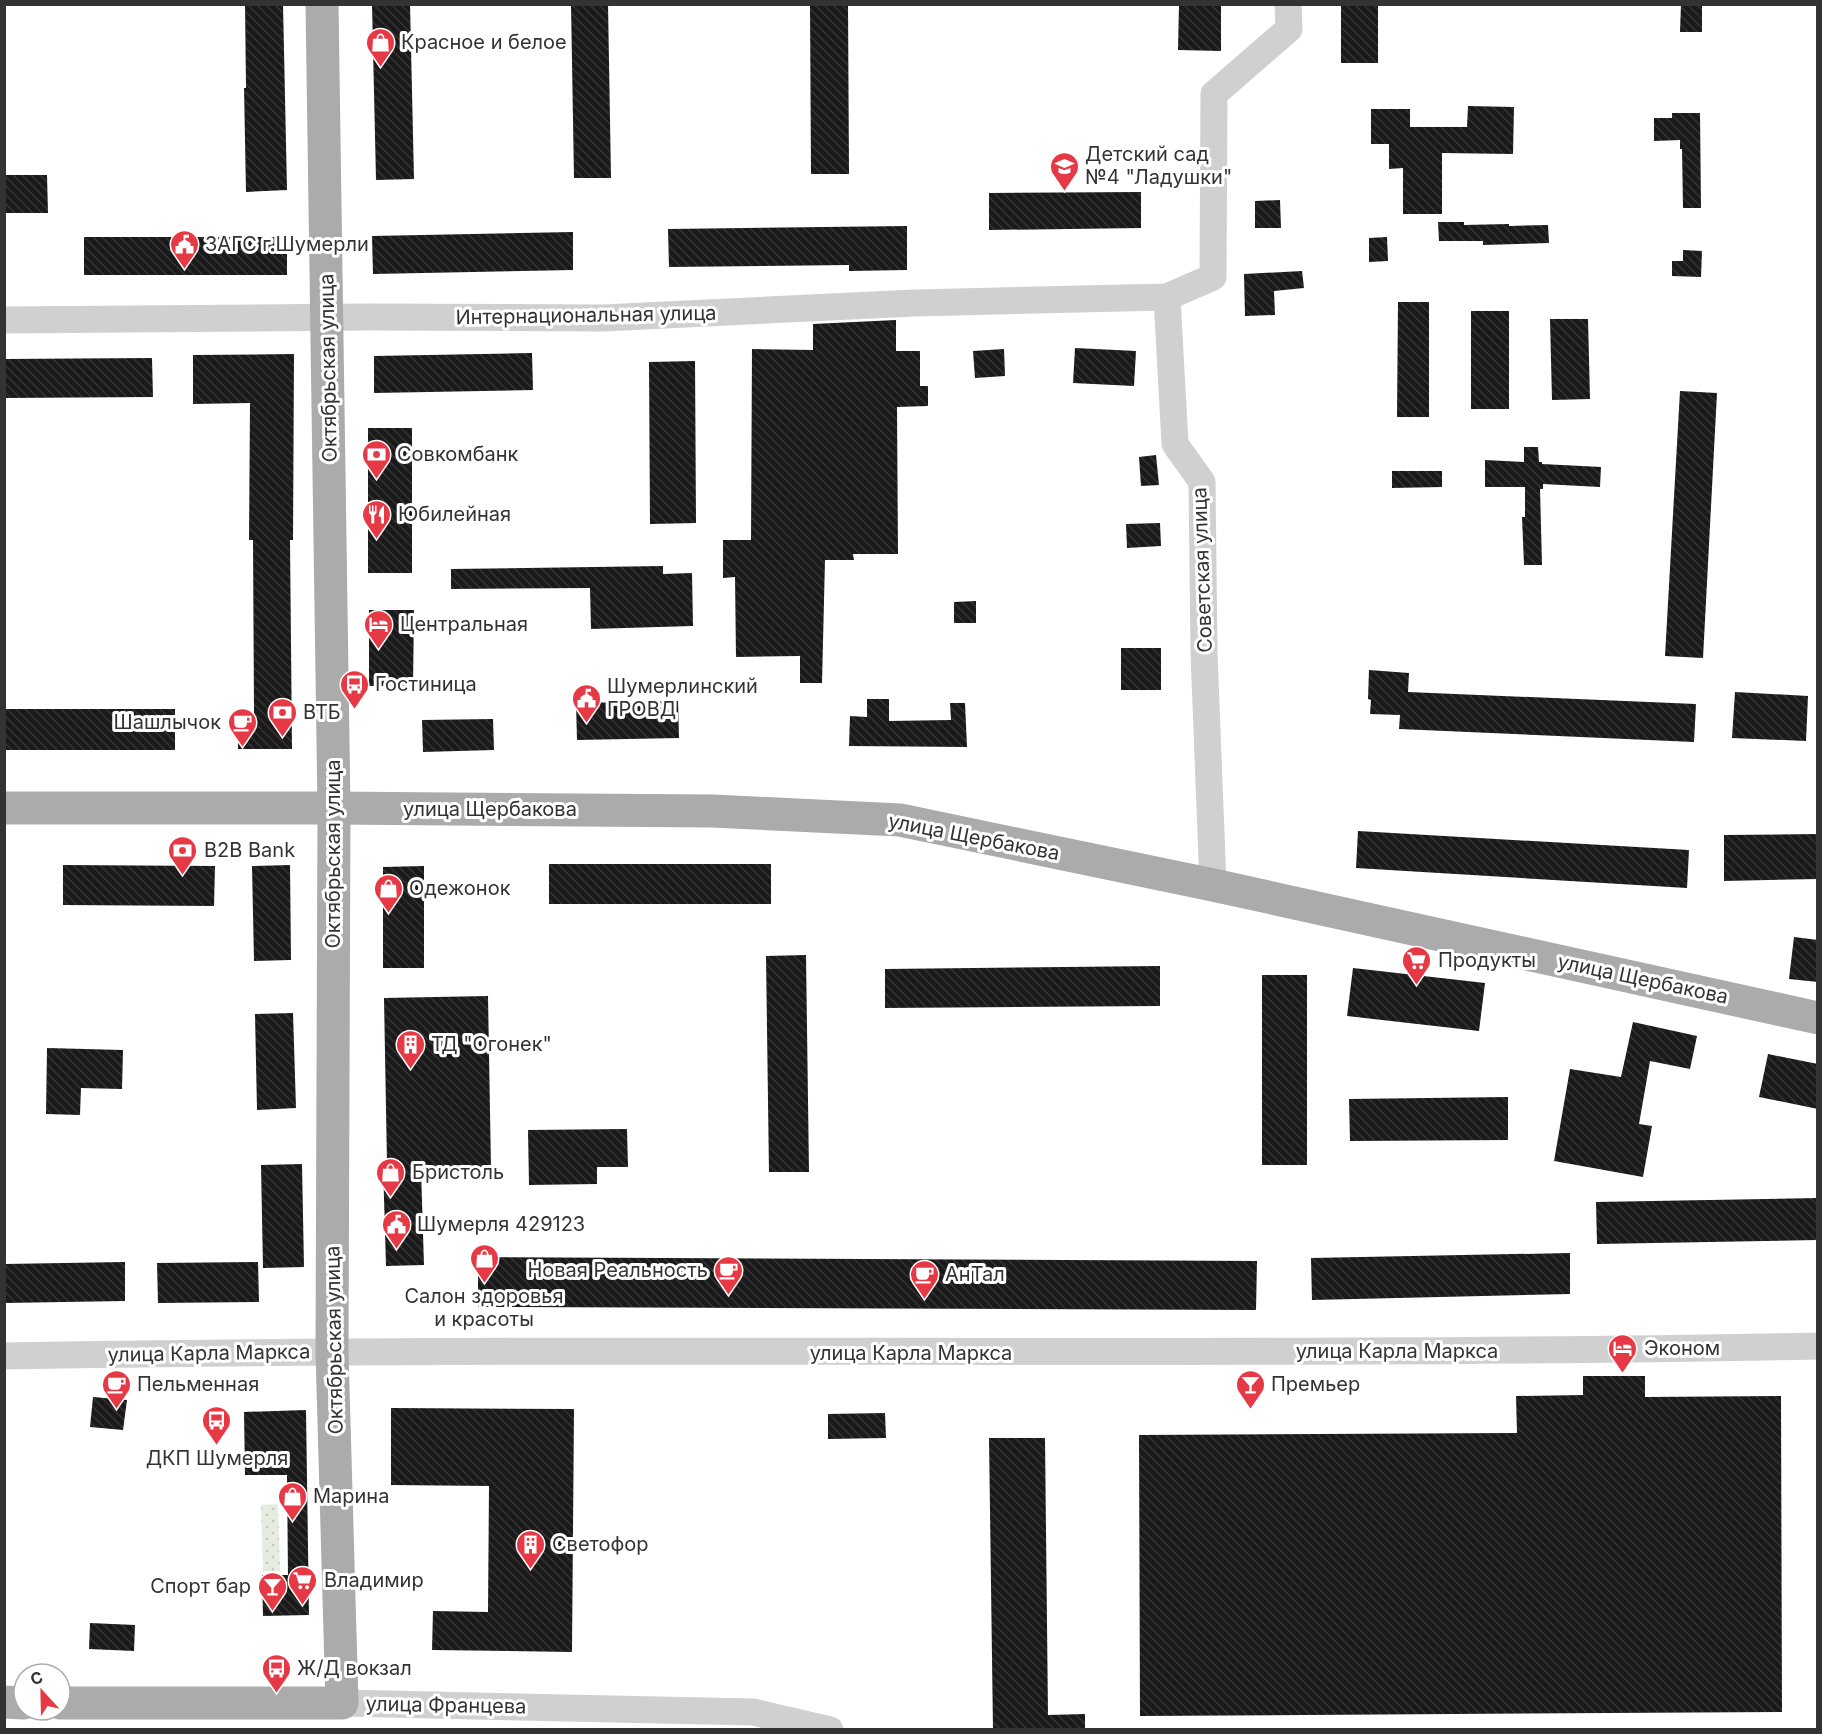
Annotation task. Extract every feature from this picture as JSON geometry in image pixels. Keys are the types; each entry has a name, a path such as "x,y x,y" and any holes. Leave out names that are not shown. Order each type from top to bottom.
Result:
{"main road":[{"name":"Октябрьская улица","path":"322,4 334,808 332,1352 342,1703"},
{"name":"улица Щербакова","path":"4,808 713,811 900,820 1213,885 1818,1018"},
{"name":"улица Францева","path":"72,1703 342,1703"}],"street":[{"path":"1167,297 1214,277 1214,94 1289,29 1288,4"},
{"name":"Интернациональная улица","path":"4,320 603,318 915,303 1167,297"},
{"name":"Советская улица","path":"1167,297 1175,444 1202,482 1204,653 1213,885"},
{"name":"улица Карла Маркса","path":"4,1356 332,1352 933,1353 1602,1350 1818,1346"},
{"name":"улица Францева","path":"342,1703 753,1712 830,1730"}],"shaded area":[{"path":"278,1504 280,1571 263,1571 261,1505"}],"building":[{"path":"245,4 283,4 287,190 246,192"},
{"path":"372,4 410,4 414,179 376,180"},
{"path":"571,4 608,4 611,178 574,178"},
{"path":"810,4 848,4 849,174 811,174"},
{"path":"1179,4 1221,4 1221,51 1178,50"},
{"path":"1341,4 1378,4 1378,63 1341,63"},
{"path":"1681,4 1702,4 1702,32 1680,32"},
{"path":"1468,106 1514,107 1513,154 1442,153 1442,214 1403,214 1403,168 1389,169 1389,144 1371,144 1371,109 1410,109 1410,127 1467,127"},
{"path":"1672,113 1700,113 1701,208 1683,208 1680,140 1654,141 1654,118 1672,118"},
{"path":"4,175 47,175 48,213 4,213"},
{"path":"1141,192 1141,228 989,230 989,193"},
{"path":"1280,200 1281,228 1255,228 1255,201"},
{"path":"1438,222 1464,222 1464,225 1548,225 1549,243 1483,245 1483,241 1439,241"},
{"path":"907,226 907,270 849,271 849,265 669,267 668,229"},
{"path":"573,232 573,270 373,274 372,236"},
{"path":"84,237 287,237 287,275 84,275"},
{"path":"1387,237 1388,261 1369,262 1369,238"},
{"path":"1683,250 1702,251 1701,277 1672,276 1672,261 1683,261"},
{"path":"1302,271 1304,288 1274,291 1275,315 1245,316 1244,274"},
{"path":"1398,302 1429,302 1429,417 1397,417"},
{"path":"1471,311 1509,311 1509,409 1471,409"},
{"path":"1550,319 1588,319 1590,399 1552,400"},
{"path":"896,320 896,351 920,351 920,386 928,386 928,406 897,407 898,554 853,554 854,560 825,560 822,683 800,683 800,656 736,657 735,577 723,578 723,540 751,540 752,349 813,350 813,324"},
{"path":"1075,348 1136,351 1134,386 1073,383"},
{"path":"1004,349 1005,376 975,378 973,351"},
{"path":"532,353 533,390 374,393 374,356"},
{"path":"294,354 293,540 290,540 292,749 238,749 238,714 254,713 253,540 249,540 250,403 193,404 193,355"},
{"path":"152,358 153,397 4,398 4,359"},
{"path":"695,361 696,523 650,524 649,362"},
{"path":"1680,391 1717,393 1703,658 1665,656"},
{"path":"368,428 412,428 412,573 368,573"},
{"path":"1524,447 1538,447 1539,462 1542,464 1601,467 1600,487 1543,484 1543,489 1540,489 1542,565 1524,565 1522,517 1525,517 1525,487 1485,487 1485,460 1524,462"},
{"path":"1156,455 1159,485 1141,486 1139,457"},
{"path":"1392,471 1442,471 1442,487 1392,488"},
{"path":"1160,523 1161,546 1127,548 1126,524"},
{"path":"663,566 663,574 692,573 693,626 591,629 590,588 451,589 451,569"},
{"path":"976,601 976,623 954,623 954,602"},
{"path":"369,610 414,610 413,686 369,686"},
{"path":"1121,648 1161,648 1161,690 1121,690"},
{"path":"1369,670 1409,673 1408,692 1696,704 1694,742 1399,729 1400,715 1370,714"},
{"path":"1735,692 1808,696 1806,741 1732,738"},
{"path":"867,699 889,699 889,721 951,720 950,703 965,703 967,747 849,746 850,716 867,717"},
{"path":"678,701 679,738 577,740 576,703"},
{"path":"4,709 175,709 175,750 4,750"},
{"path":"493,719 494,750 423,752 422,720"},
{"path":"1358,831 1689,850 1687,888 1356,868"},
{"path":"1818,834 1818,879 1724,881 1724,835"},
{"path":"549,864 771,864 771,904 549,904"},
{"path":"63,865 215,866 214,906 63,905"},
{"path":"290,865 291,960 254,961 252,866"},
{"path":"424,866 424,968 383,968 383,867"},
{"path":"1794,937 1818,940 1818,982 1789,979"},
{"path":"806,955 809,1172 769,1172 766,956"},
{"path":"1160,966 1160,1006 885,1008 885,969"},
{"path":"1353,968 1485,983 1479,1031 1347,1016"},
{"path":"1262,975 1307,975 1307,1165 1262,1165"},
{"path":"488,996 491,1169 421,1170 424,1265 386,1266 383,1164 387,1164 384,998"},
{"path":"293,1013 296,1108 257,1110 255,1014"},
{"path":"1633,1022 1697,1036 1690,1069 1650,1061 1639,1124 1652,1126 1643,1177 1554,1161 1570,1069 1621,1077"},
{"path":"47,1048 123,1050 122,1089 81,1088 80,1115 46,1114"},
{"path":"1768,1054 1818,1064 1818,1109 1759,1097"},
{"path":"1508,1097 1508,1140 1350,1141 1349,1099"},
{"path":"627,1129 628,1167 597,1167 597,1184 529,1185 528,1130"},
{"path":"302,1164 304,1267 263,1268 261,1165"},
{"path":"1818,1198 1818,1240 1597,1244 1596,1202"},
{"path":"1570,1253 1570,1294 1312,1300 1311,1258"},
{"path":"478,1257 1257,1261 1256,1310 478,1307"},
{"path":"125,1262 125,1301 4,1303 4,1264"},
{"path":"258,1262 259,1302 158,1303 157,1263"},
{"path":"1583,1376 1645,1376 1645,1397 1781,1396 1782,1712 1140,1716 1139,1435 1517,1433 1516,1396 1583,1395"},
{"path":"93,1397 127,1400 123,1430 90,1427"},
{"name":"Светофор","path":"391,1408 574,1409 572,1652 432,1650 433,1611 488,1612 489,1486 391,1485"},
{"path":"306,1410 309,1615 263,1616 262,1575 288,1575 287,1475 245,1475 244,1412"},
{"path":"885,1413 886,1438 828,1439 828,1414"},
{"path":"989,1438 1045,1438 1048,1715 1085,1714 1085,1730 993,1730"},
{"path":"90,1623 135,1625 134,1651 89,1649"}],"place":[{"name":"Красное и белое","path":"380,68"},
{"name":"Детский сад №4 \"Ладушки\"","path":"1064,192"},
{"name":"ЗАГС г.Шумерли","path":"184,270"},
{"name":"Совкомбанк","path":"376,480"},
{"name":"Юбилейная","path":"377,540"},
{"name":"Центральная","path":"379,650"},
{"name":"Гостиница","path":"354,710"},
{"name":"Шумерлинский ГРОВД","path":"586,724"},
{"name":"ВТБ","path":"282,738"},
{"name":"Шашлычок","path":"242,748"},
{"name":"B2B Bank","path":"183,876"},
{"name":"Одежонок","path":"388,914"},
{"name":"Продукты","path":"1417,986"},
{"name":"ТД \"Огонек\"","path":"410,1070"},
{"name":"Бристоль","path":"391,1198"},
{"name":"Шумерля 429123","path":"396,1250"},
{"name":"Салон здоровья и красоты","path":"484,1284"},
{"name":"Новая Реальность","path":"729,1296"},
{"name":"АнТал","path":"924,1300"},
{"name":"Эконом","path":"1623,1374"},
{"name":"Пельменная","path":"116,1410"},
{"name":"Премьер","path":"1250,1410"},
{"name":"ДКП Шумерля","path":"217,1446"},
{"name":"Марина","path":"292,1522"},
{"name":"Светофор","path":"531,1570"},
{"name":"Владимир","path":"303,1606"},
{"name":"Спорт бар","path":"272,1612"},
{"name":"Ж/Д вокзал","path":"276,1694"}]}
